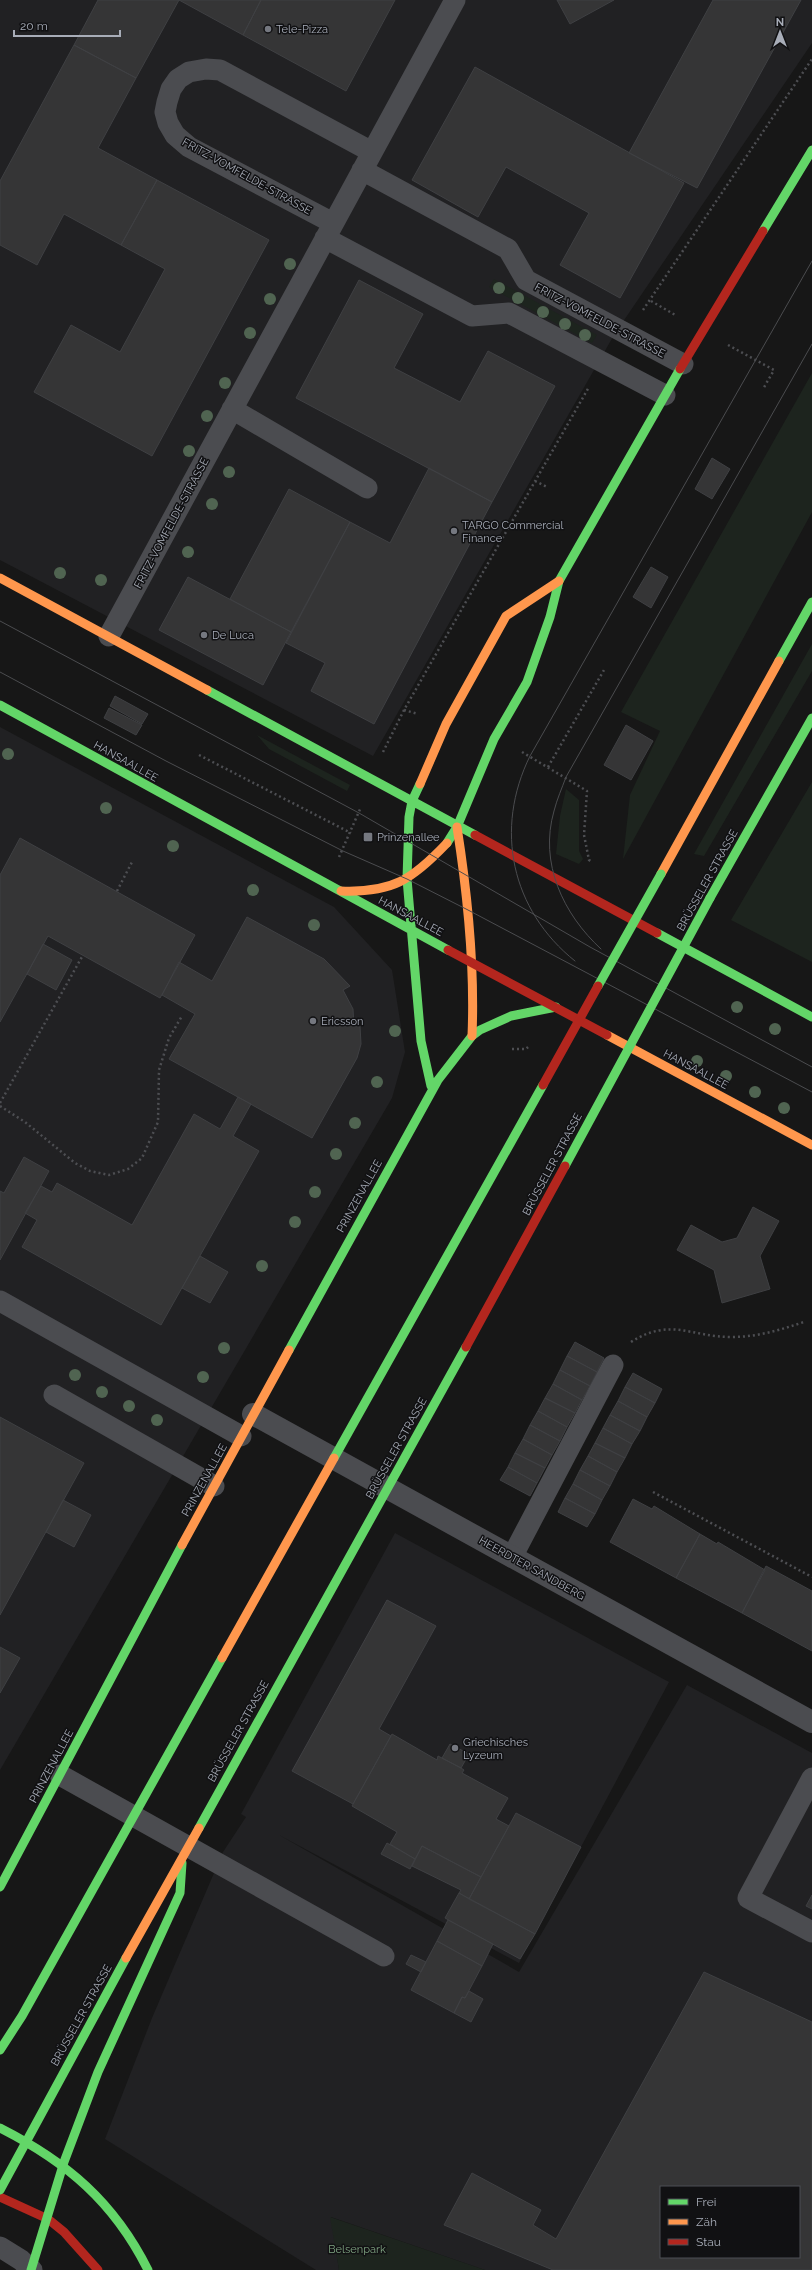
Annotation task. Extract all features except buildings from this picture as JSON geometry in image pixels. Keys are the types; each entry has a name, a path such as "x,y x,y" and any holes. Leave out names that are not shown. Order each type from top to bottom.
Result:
{"main road":[{"path":"338,891 368,892 394,885 407,879 446,844 457,827 494,739 527,682 550,618 559,581 683,364 812,150"},
{"path":"0,578 370,778 457,827 812,1017"},
{"path":"431,1086 421,1041 407,879 408,830 412,801 446,724 506,616 559,581"},
{"path":"0,2050 22,2016 812,602"},
{"name":"HANSAALLEE","path":"0,705 338,891 473,962 812,1146"},
{"name":"BRÜSSELER STRASSE","path":"0,2190 182,1858 459,1361 710,898 812,718"},
{"path":"457,827 465,876 473,962 472,1036"},
{"name":"PRINZENALLEE","path":"0,1887 214,1486 431,1086 454,1061 472,1036 501,1019 527,1012 556,1007"},
{"path":"32,2270 64,2162 98,2072 180,1893 182,1858"},
{"path":"0,2122 3,2129 51,2156 104,2200 139,2248 148,2270"},
{"path":"0,2197 48,2219 64,2232 98,2270"}],"street":[{"name":"HEERDTER SANDBERG","path":"253,1414 812,1722"}],"lane":[{"name":"FRITZ-VOMFELDE-STRASSE","path":"109,636 455,0"},
{"name":"FRITZ-VOMFELDE-STRASSE","path":"372,152 220,70 189,72 178,79 171,89 165,112 175,135 189,147 472,316 509,313 665,395"},
{"name":"FRITZ-VOMFELDE-STRASSE","path":"362,170 508,248 526,280 683,364"},
{"path":"232,409 367,488"},
{"path":"0,1301 241,1436"},
{"path":"512,1557 613,1365"},
{"path":"54,1395 214,1486"},
{"path":"60,1775 384,1956"},
{"path":"812,1778 806,1802 748,1898 812,1932"},
{"path":"0,2247 21,2260 32,2270"}],"path":[{"path":"623,333 651,301 812,59"},
{"path":"326,884 351,833 370,778 404,710 603,362"},
{"path":"535,481 547,487"},
{"path":"548,767 604,670"},
{"path":"519,750 587,791 584,835 589,860 595,863"},
{"path":"199,755 351,833"},
{"path":"117,891 132,862"},
{"path":"83,955 0,1105 31,1126 75,1163 90,1172 110,1175 128,1169 142,1158 158,1122 159,1070 169,1038 182,1016"},
{"path":"613,1365 628,1343 646,1332 672,1328 698,1334 732,1337 766,1334 804,1322"},
{"path":"653,1492 812,1577"}],"shaded area":[{"path":"0,0 812,0 812,43 614,335 373,756 0,560"},
{"path":"0,727 334,907 392,970 405,1052 392,1098 0,1770"},
{"path":"395,1533 669,1682 519,1963 279,1835 519,1972 687,1685 812,1753 812,2270 485,2270 331,2217 339,2270 316,2270 105,2139 152,2018 223,1852 246,1817 241,1814"}],"green space":[{"path":"494,279 597,335 592,343 489,287"},
{"path":"812,373 812,512 623,859 630,795 660,731 621,712"},
{"path":"812,644 812,671 704,856 694,854"},
{"path":"257,735 350,785 347,791 269,749"},
{"path":"812,782 812,962 731,920"},
{"path":"566,789 579,800 579,851 583,859 579,864 556,854 560,816"},
{"name":"Belsenpark","path":"330,2217 485,2270 339,2270"}],"tram line":[{"path":"575,961 553,941 536,918 523,893 515,867 512,839 513,812 519,784 530,756 812,261"},
{"path":"601,949 587,935 565,904 552,868 550,830 558,798 566,777 812,344"},
{"path":"0,621 359,813 590,947 812,1067"},
{"path":"0,672 166,761 343,851 407,879 468,910 812,1092"}],"traffic: fast":[{"path":"763,231 812,150"},
{"path":"447,843 457,827 494,739 527,682 550,617 559,581 680,369"},
{"path":"779,661 812,602"},
{"path":"207,690 475,835"},
{"path":"0,705 448,950"},
{"path":"710,898 812,718"},
{"path":"420,784 412,801 409,817 407,879 421,1041 431,1086"},
{"path":"598,986 661,874"},
{"path":"565,1166 710,898"},
{"path":"657,933 812,1017"},
{"path":"289,1350 438,1080 472,1036 480,1030 511,1016 556,1007"},
{"path":"334,1458 543,1085"},
{"path":"199,1828 466,1347"},
{"path":"0,1887 182,1545"},
{"path":"0,2050 22,2016 222,1658"},
{"path":"31,2270 64,2162 98,2072 180,1893 182,1863"},
{"path":"0,2190 126,1958"},
{"path":"0,2128 47,2155 86,2186 104,2204 120,2224 135,2246 148,2270"}],"traffic: slow":[{"path":"0,578 207,690"},
{"path":"420,784 446,724 506,616 559,581"},
{"path":"661,874 779,661"},
{"path":"457,827 470,931 473,1010 472,1036"},
{"path":"341,891 374,890 400,882 423,866 447,843"},
{"path":"607,1035 812,1145"},
{"path":"182,1545 289,1350"},
{"path":"222,1658 334,1458"},
{"path":"126,1958 199,1828"}],"traffic: jam":[{"path":"680,369 763,231"},
{"path":"475,835 657,933"},
{"path":"448,950 607,1035"},
{"path":"543,1085 598,986"},
{"path":"466,1347 565,1166"},
{"path":"0,2197 48,2219 64,2232 98,2270"}],"place":[{"name":"Tele-Pizza","path":"268,29"},
{"name":"TARGO Commercial Finance","path":"454,531"},
{"name":"De Luca","path":"204,635"},
{"name":"Prinzenallee","path":"368,837"},
{"name":"Ericsson","path":"313,1021"},
{"name":"Griechisches Lyzeum","path":"455,1748"}]}
